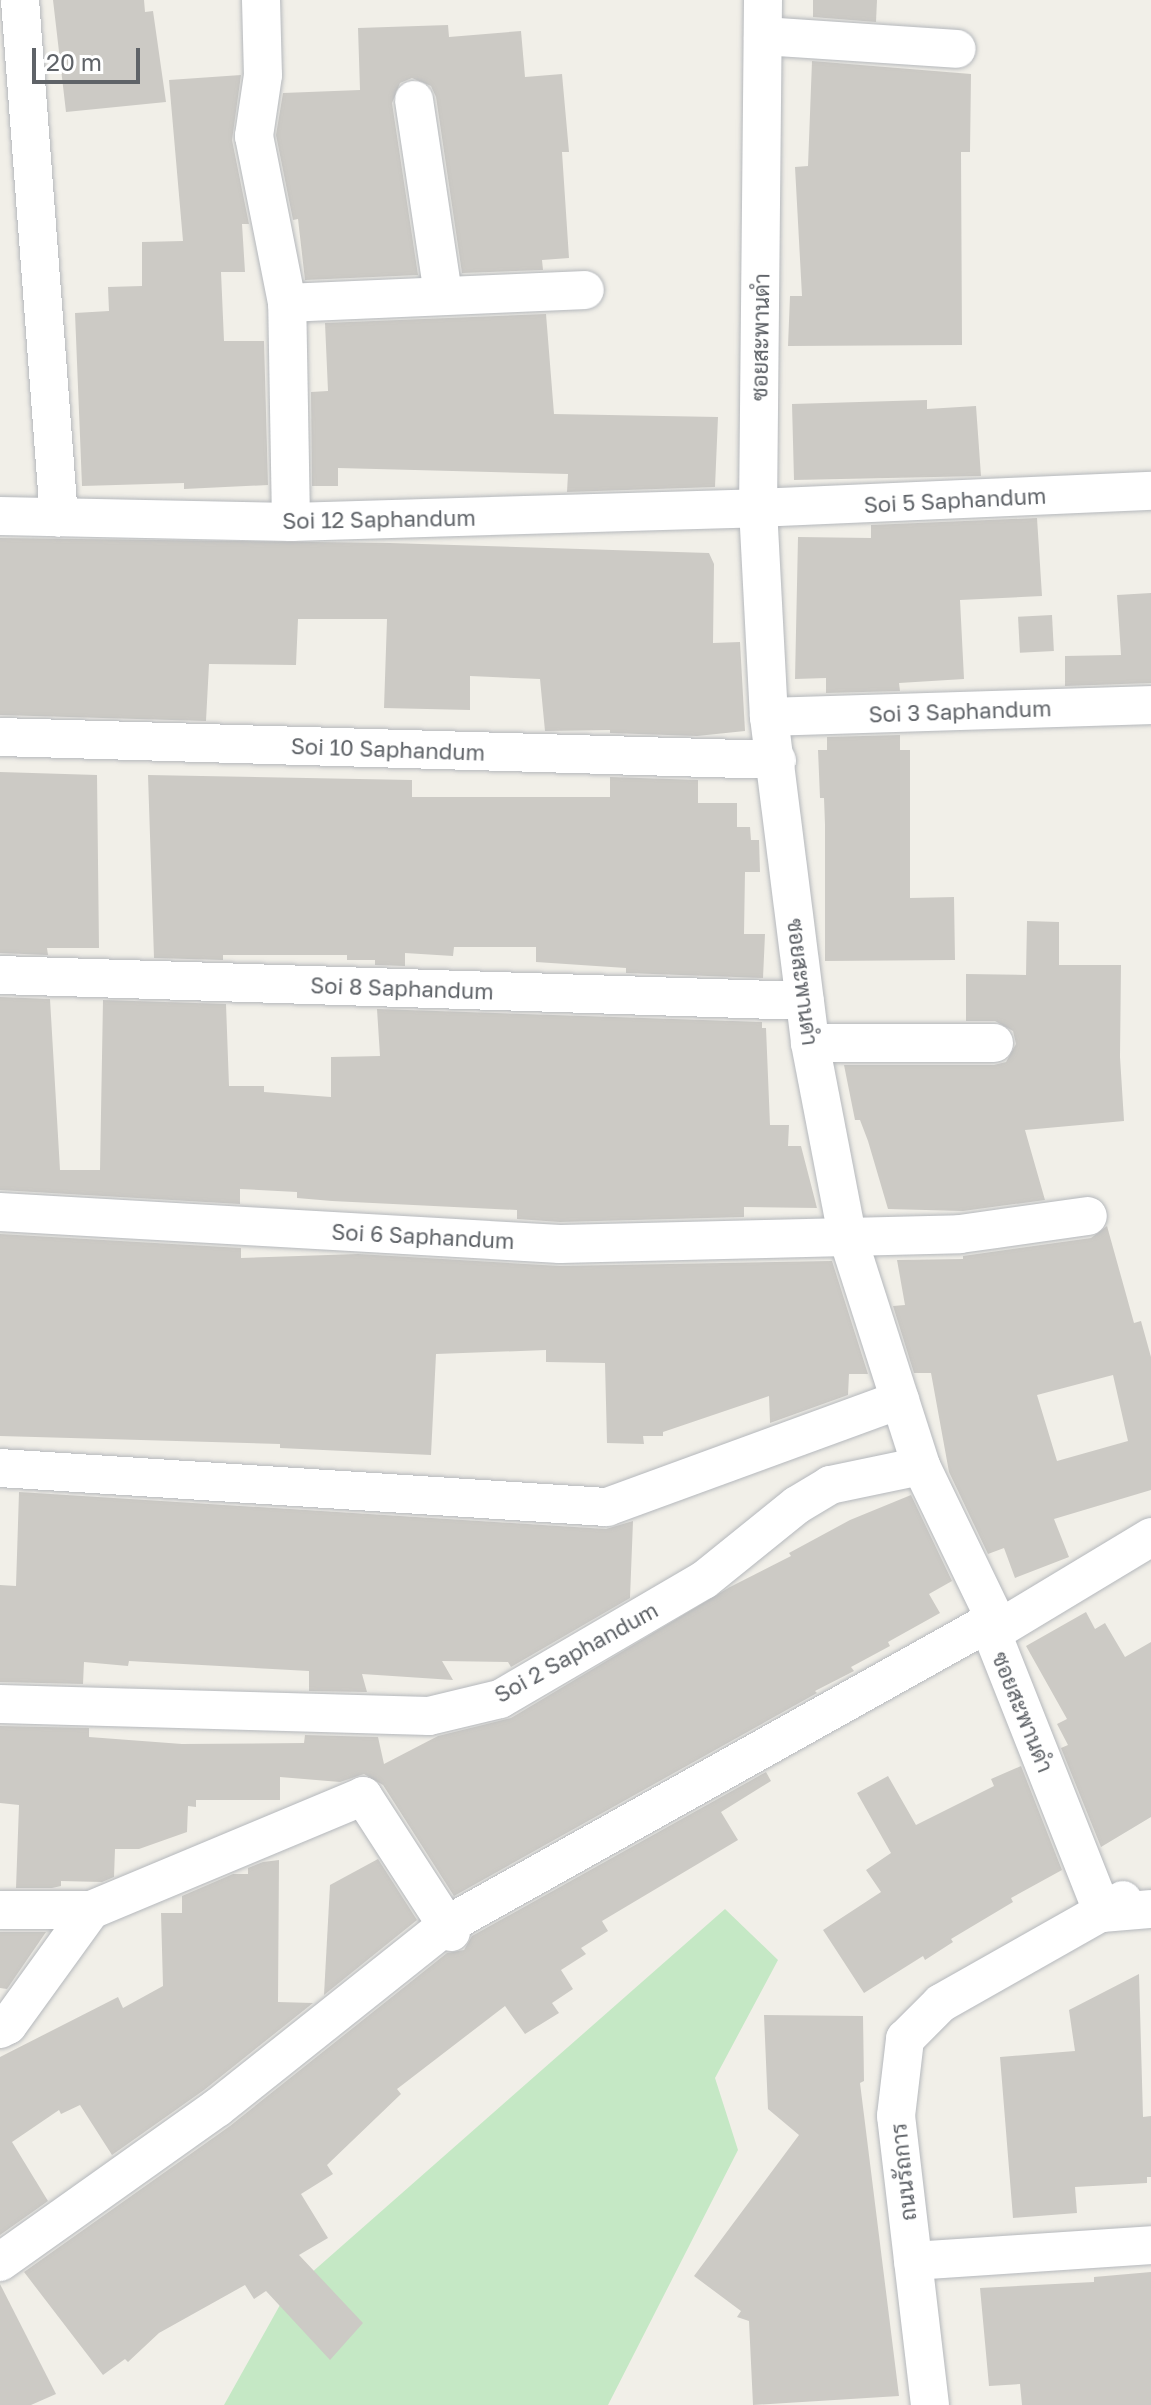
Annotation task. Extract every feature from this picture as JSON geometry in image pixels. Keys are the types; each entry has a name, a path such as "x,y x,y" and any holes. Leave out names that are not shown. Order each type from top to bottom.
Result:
{"street":[{"path":"20,0 59,518"},
{"path":"261,0 263,75 254,136 287,303 291,522"},
{"path":"763,18 957,49"},
{"name":"ซอยสะพานดำ","path":"763,18 758,508 769,717 777,760 810,1043 847,1235 921,1466 993,1626 1103,1913"},
{"path":"414,100 443,293"},
{"path":"287,303 443,293 585,290"},
{"name":"Soi 5 Saphandum","path":"758,508 1151,491"},
{"name":"Soi 12 Saphandum","path":"0,516 291,522 758,508"},
{"name":"Soi 3 Saphandum","path":"769,717 1151,705"},
{"name":"Soi 10 Saphandum","path":"0,737 777,760"},
{"name":"Soi 8 Saphandum","path":"0,975 805,1001"},
{"path":"810,1043 994,1043"},
{"name":"Soi 6 Saphandum","path":"0,1212 560,1244 960,1234 1088,1216"},
{"path":"0,1468 607,1507 900,1400"},
{"name":"Soi 2 Saphandum","path":"0,1704 429,1716 500,1699 704,1580 797,1505 830,1485 921,1466"},
{"path":"0,2262 217,2108 449,1928 1151,1537"},
{"path":"0,1910 91,1910 363,1796 449,1928"},
{"name":"ถนนรัถการ","path":"930,2405 896,2116 905,2039 941,2003 1103,1913 1151,1882"},
{"path":"1103,1913 1151,1909"},
{"path":"0,2029 8,2025 91,1910"},
{"path":"913,2261 1151,2245"}],"green space":[{"path":"725,1909 778,1960 715,2078 738,2150 608,2405 224,2405 285,2296"}],"building":[{"path":"53,0 144,0 145,12 153,11 166,102 66,112"},
{"path":"813,0 877,0 876,22 813,17"},
{"path":"448,25 449,37 521,31 525,77 562,74 569,152 562,152 569,258 542,260 543,270 462,273 436,97 431,86 412,78 400,83 392,103 418,275 305,280 298,219 293,220 276,135 283,93 360,90 358,28"},
{"path":"812,61 971,74 970,152 961,152 962,345 788,346 790,296 802,296 795,167 808,166"},
{"path":"241,75 232,140 249,224 242,224 245,272 221,272 224,341 264,341 268,485 184,489 184,483 82,486 75,313 109,311 108,287 142,286 142,242 183,241 169,80"},
{"path":"546,314 554,414 718,417 715,487 567,492 568,474 338,468 338,486 312,486 311,392 328,391 325,323"},
{"path":"927,400 927,409 976,406 981,476 794,480 792,404"},
{"path":"1037,518 1042,596 960,600 964,679 899,683 900,691 826,693 826,678 795,679 798,537 871,538 871,525"},
{"path":"0,538 390,543 709,553 714,564 713,643 740,642 745,731 697,736 610,733 610,730 545,731 540,679 470,676 470,710 384,708 387,619 298,619 296,665 209,664 206,721 0,715"},
{"path":"1151,593 1151,683 1065,686 1065,656 1121,655 1117,595"},
{"path":"1052,615 1054,651 1020,653 1018,617"},
{"path":"900,735 900,750 910,750 910,898 954,897 955,960 825,961 825,825 824,798 820,798 818,750 827,750 827,737"},
{"path":"0,772 97,775 99,948 47,948 48,955 0,953"},
{"path":"148,775 412,780 412,797 610,797 610,777 698,780 698,803 737,803 737,827 750,827 751,840 759,840 760,872 745,872 744,934 765,934 763,978 626,973 626,968 536,962 536,947 454,947 453,956 405,953 405,966 375,965 375,960 347,960 347,955 223,955 223,960 154,958"},
{"path":"1027,921 1059,922 1059,965 1121,965 1120,1057 1124,1121 1025,1130 1045,1200 963,1211 888,1209 868,1141 860,1120 855,1120 844,1065 994,1065 1006,1062 1016,1044 1013,1031 995,1021 966,1021 966,974 1026,975"},
{"path":"0,997 50,999 60,1170 100,1170 103,1000 226,1004 229,1086 264,1086 264,1092 331,1097 331,1057 380,1056 377,1009 762,1022 762,1028 766,1028 770,1125 789,1125 788,1146 801,1146 817,1208 744,1207 744,1217 560,1222 517,1219 517,1210 332,1201 297,1198 297,1192 240,1189 240,1204 0,1190"},
{"path":"1107,1226 1134,1323 1141,1321 1151,1357 1151,1490 1054,1519 1069,1557 1015,1578 1004,1548 988,1554 949,1472 931,1373 914,1373 893,1306 905,1305 897,1260 963,1259 963,1256 1091,1238","holes":["1113,1375 1128,1441 1057,1461 1037,1395"]},
{"path":"0,1234 241,1248 241,1258 358,1254 560,1266 832,1261 868,1374 849,1374 848,1395 770,1423 769,1396 663,1432 663,1436 643,1436 644,1444 607,1443 605,1363 546,1362 546,1350 436,1354 431,1455 280,1448 280,1444 0,1436"},
{"path":"19,1492 606,1529 633,1521 630,1598 511,1667 508,1662 442,1661 453,1680 362,1674 367,1692 309,1691 309,1671 129,1661 128,1666 84,1662 83,1684 0,1682 0,1585 16,1586"},
{"path":"911,1495 952,1581 929,1594 940,1613 888,1642 890,1646 851,1667 854,1671 815,1691 817,1693 454,1896 383,1785 364,1774 340,1782 280,1777 280,1800 196,1800 196,1807 188,1806 187,1832 139,1849 115,1849 114,1877 102,1882 61,1881 61,1886 52,1888 16,1888 19,1805 0,1803 0,1726 89,1728 89,1737 182,1744 304,1743 305,1735 378,1737 384,1764 438,1736 511,1718 730,1587 791,1556 789,1553 850,1520"},
{"path":"1086,1612 1095,1629 1105,1623 1125,1657 1151,1642 1151,1817 1101,1847 1061,1748 1068,1745 1057,1724 1067,1719 1026,1646"},
{"path":"1021,1766 1062,1870 1011,1898 1013,1902 951,1939 953,1942 925,1960 923,1956 864,1993 823,1930 881,1892 866,1870 891,1853 857,1793 888,1776 916,1825 994,1786 991,1779"},
{"path":"766,1772 771,1781 721,1812 738,1840 602,1921 608,1931 581,1948 586,1954 561,1970 573,1989 552,2003 559,2013 525,2034 505,2006 397,2089 401,2094 327,2165 333,2174 301,2194 328,2238 299,2255 363,2323 330,2360 266,2291 254,2299 245,2285 159,2333 128,2362 125,2359 103,2375 24,2272 230,2126 447,1953 464,1950 472,1936"},
{"path":"378,1859 417,1920 324,1995 330,1885"},
{"path":"279,1860 278,2002 313,2003 204,2090 112,2155 80,2105 61,2114 59,2110 12,2142 48,2201 0,2235 0,2057 118,1997 123,2008 163,1986 161,1913 182,1913 182,1896 233,1874 248,1874 248,1868 263,1862"},
{"path":"0,1932 46,1932 7,1989 0,1988"},
{"path":"1139,1974 1143,2117 1151,2116 1151,2177 1147,2177 1147,2183 1075,2187 1077,2213 1013,2218 1000,2057 1075,2051 1069,2010"},
{"path":"764,2015 863,2016 864,2081 860,2083 899,2396 753,2405 749,2321 737,2317 741,2311 694,2276 799,2135 768,2109"},
{"path":"1151,2272 1151,2405 1022,2405 1020,2384 989,2386 980,2288 1094,2282 1094,2277"},
{"path":"0,2284 56,2394 31,2405 0,2405"}]}
